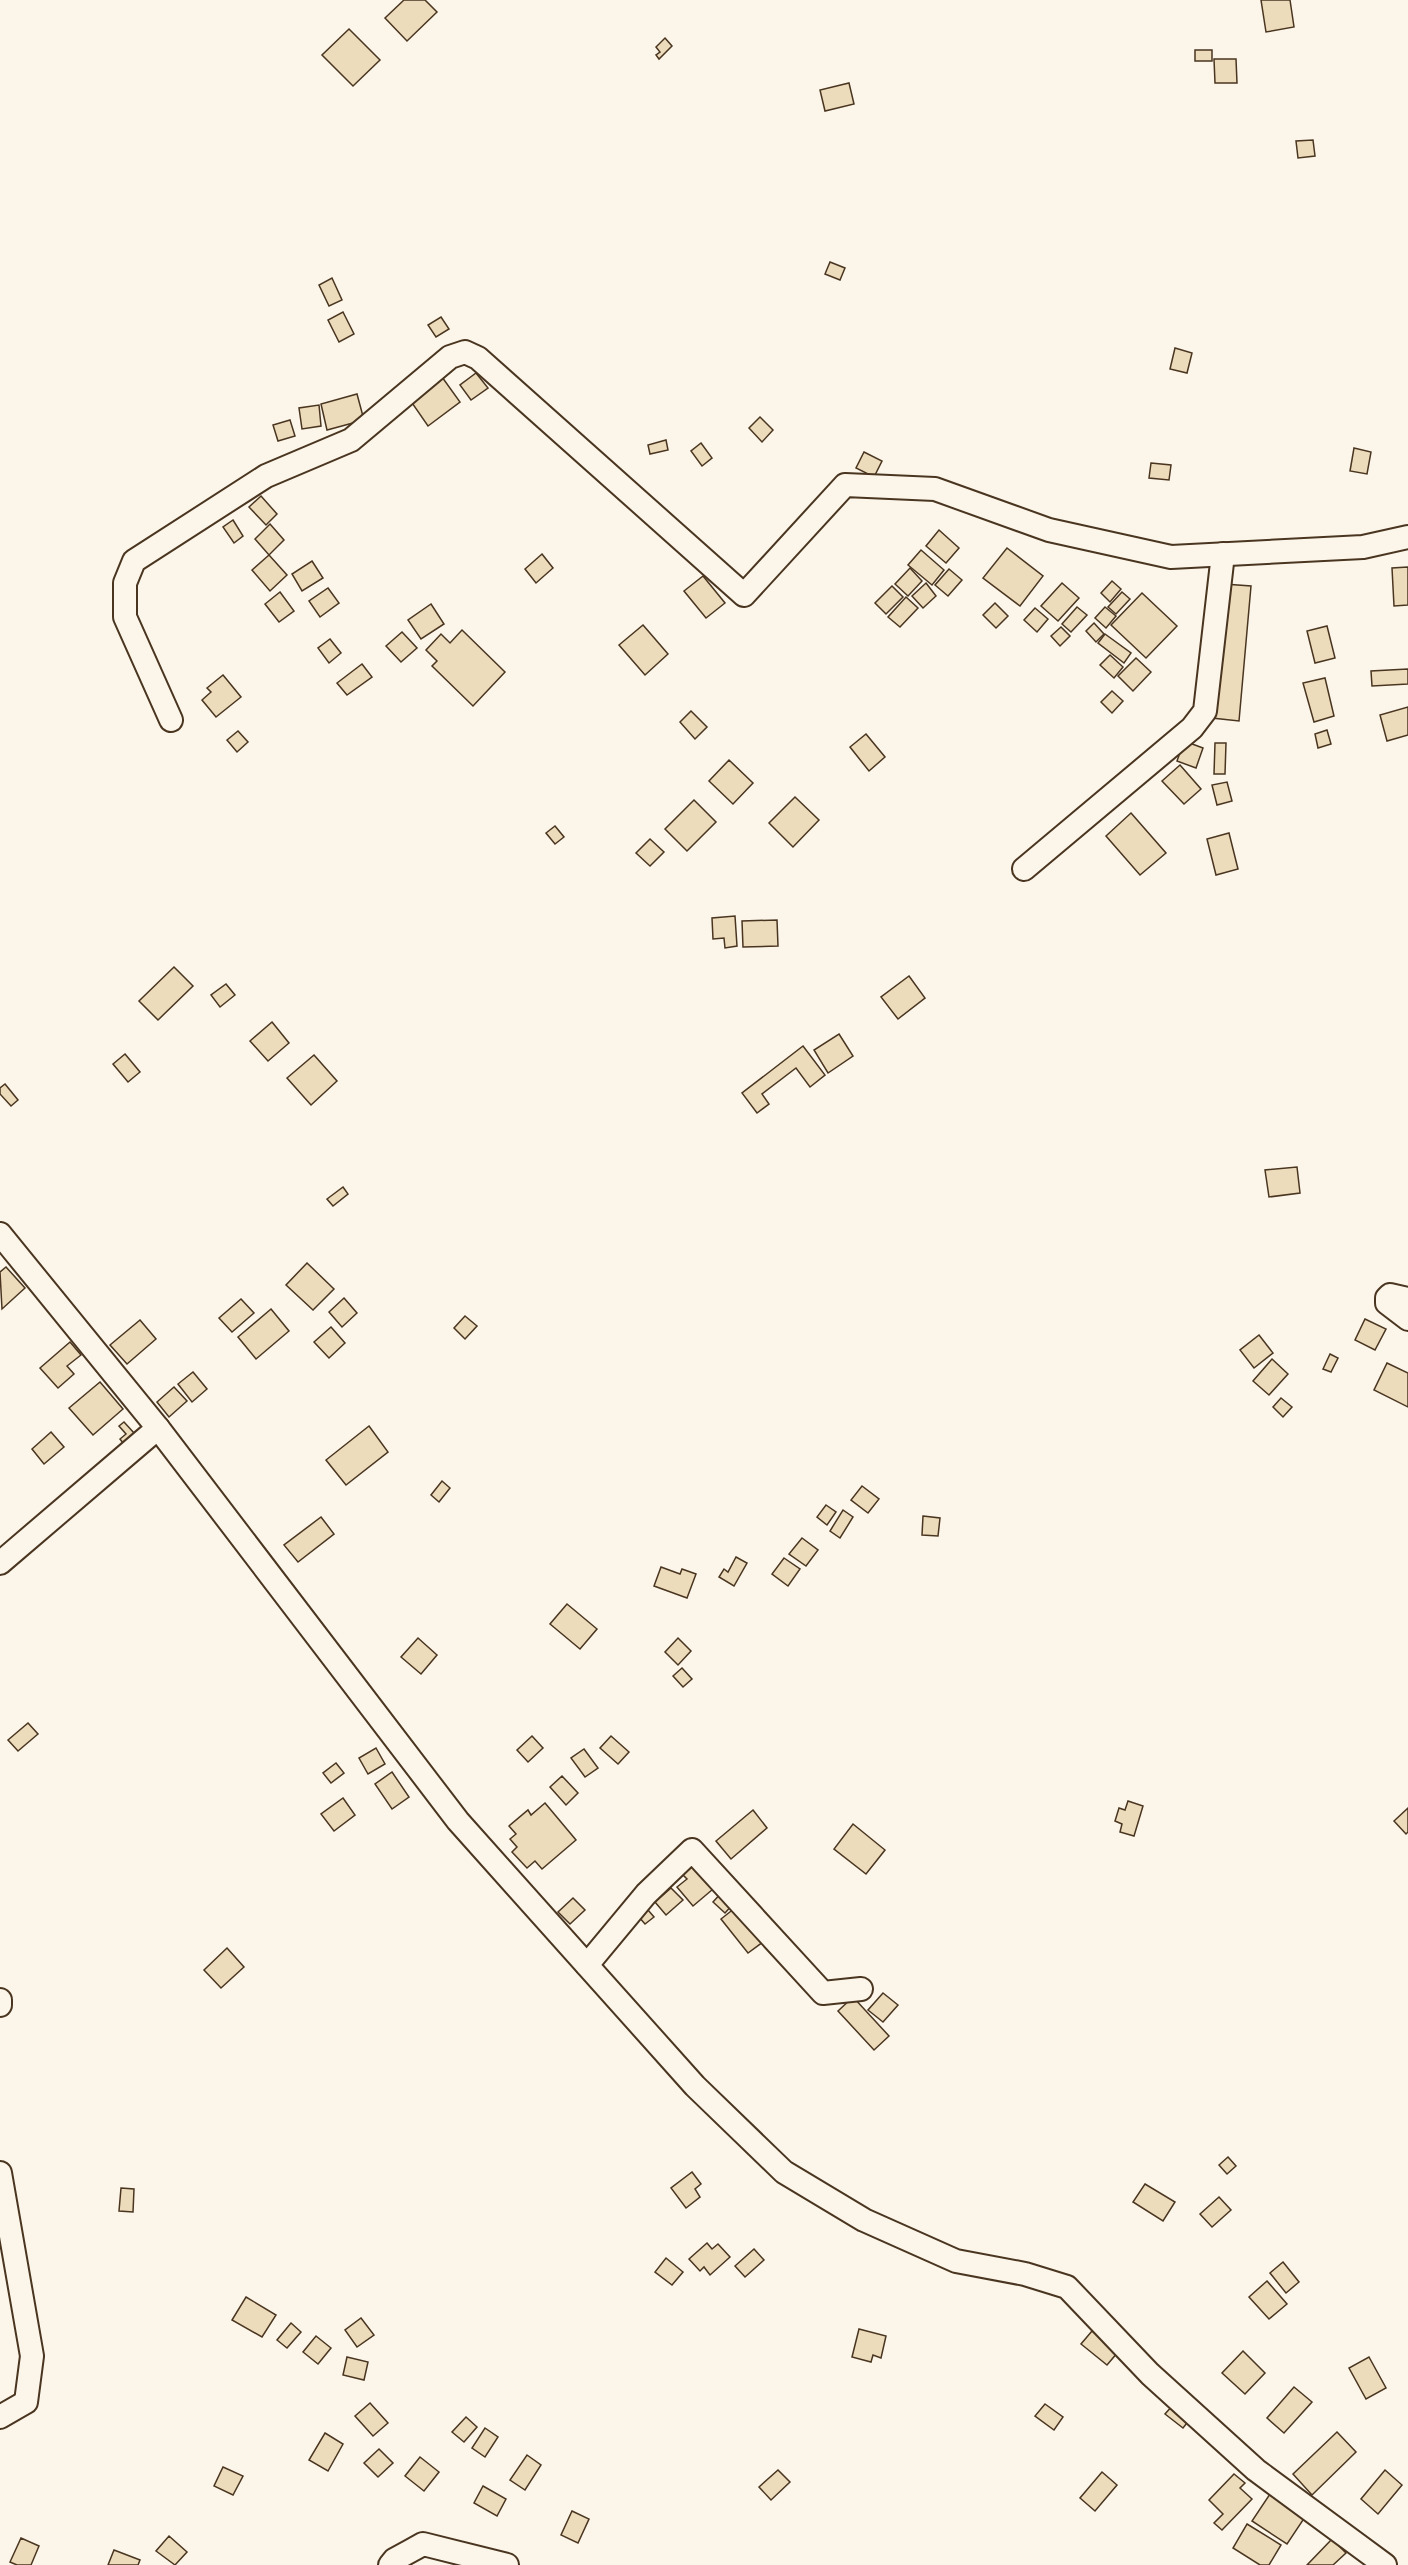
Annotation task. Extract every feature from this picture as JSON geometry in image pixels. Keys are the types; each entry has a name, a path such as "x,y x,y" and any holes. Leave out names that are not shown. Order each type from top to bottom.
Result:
{"street":[{"path":"171,720 125,617 125,584 134,561 266,476 351,440 450,357 465,352 478,358 744,595 845,485 935,489 1049,530 1171,557 1363,547 1408,537"},
{"path":"1024,869 1192,728 1205,711 1223,554"},
{"path":"0,1234 158,1428 458,1821 695,2086 784,2172 864,2220 956,2261 1025,2274 1067,2287 1150,2374 1256,2470 1385,2565"},
{"path":"1408,1299 1390,1295 1387,1298 1387,1303 1408,1319"},
{"path":"0,1563 158,1428"},
{"path":"586,1965 646,1894 692,1850 823,1993 861,1989"},
{"path":"0,2000 0,2005"},
{"path":"0,2173 32,2356 26,2402 0,2417"},
{"path":"390,2565 394,2560 423,2544 507,2565"}],"building":[{"path":"404,0 425,0 437,12 407,41 385,18"},
{"path":"1261,0 1290,0 1294,27 1266,32"},
{"path":"349,29 380,60 353,86 322,55"},
{"path":"665,38 672,46 659,59 656,55 660,52 656,47"},
{"path":"1195,50 1212,50 1212,61 1195,61"},
{"path":"1214,59 1236,59 1237,83 1215,83"},
{"path":"849,83 854,104 825,111 820,90"},
{"path":"1313,140 1315,156 1298,158 1296,141"},
{"path":"830,262 845,268 840,280 825,274"},
{"path":"332,278 342,300 329,306 319,285"},
{"path":"343,312 354,334 339,342 328,320"},
{"path":"441,317 449,329 436,337 428,325"},
{"path":"1175,348 1192,353 1187,373 1170,369"},
{"path":"476,373 488,388 471,400 460,385"},
{"path":"442,377 460,402 428,426 410,400"},
{"path":"357,394 364,420 327,430 321,404"},
{"path":"319,405 321,426 302,429 299,408"},
{"path":"760,417 773,430 762,442 749,428"},
{"path":"290,420 295,436 278,441 273,425"},
{"path":"666,440 668,450 650,454 648,445"},
{"path":"701,443 712,458 702,466 691,451"},
{"path":"1354,448 1371,452 1367,474 1350,471"},
{"path":"864,452 882,461 874,477 856,468"},
{"path":"1151,463 1171,465 1169,480 1149,478"},
{"path":"261,496 277,514 266,525 249,507"},
{"path":"233,520 243,536 234,543 223,527"},
{"path":"270,524 284,540 269,555 255,539"},
{"path":"939,530 959,548 946,563 926,546"},
{"path":"1007,548 1043,576 1020,606 983,578"},
{"path":"921,550 944,570 932,585 908,565"},
{"path":"542,554 553,568 536,583 525,569"},
{"path":"269,555 287,575 270,591 252,570"},
{"path":"312,561 323,578 302,591 292,574"},
{"path":"1408,567 1408,605 1394,606 1392,568"},
{"path":"910,568 922,581 908,596 895,584"},
{"path":"949,569 962,580 948,596 935,585"},
{"path":"703,576 725,603 706,618 684,591"},
{"path":"1112,581 1121,589 1110,602 1101,593"},
{"path":"926,583 936,596 923,608 912,596"},
{"path":"1062,583 1079,598 1058,621 1041,606"},
{"path":"1224,584 1251,586 1239,721 1212,718"},
{"path":"892,586 903,597 886,614 875,603"},
{"path":"328,588 339,603 320,617 309,601"},
{"path":"280,592 294,611 279,622 265,604"},
{"path":"1122,592 1130,599 1116,614 1108,607"},
{"path":"1142,593 1177,626 1146,658 1111,625"},
{"path":"906,597 918,608 900,627 888,617"},
{"path":"995,603 1008,616 996,628 983,615"},
{"path":"431,604 444,624 421,639 408,620"},
{"path":"1077,607 1087,615 1071,632 1062,624"},
{"path":"1105,607 1116,616 1106,628 1095,618"},
{"path":"1035,608 1048,619 1037,632 1024,620"},
{"path":"1094,623 1104,634 1096,642 1086,631"},
{"path":"643,625 668,654 645,675 619,645"},
{"path":"1327,626 1335,658 1315,663 1307,631"},
{"path":"1061,627 1070,636 1060,646 1051,636"},
{"path":"462,630 505,672 473,706 432,666 437,661 426,650 441,634 450,643"},
{"path":"402,632 417,648 401,662 386,646"},
{"path":"1105,634 1131,653 1124,663 1098,643"},
{"path":"330,639 341,653 329,663 318,648"},
{"path":"1110,655 1123,667 1114,678 1100,665"},
{"path":"1136,658 1151,672 1133,691 1118,676"},
{"path":"362,664 372,677 347,695 337,683"},
{"path":"1408,669 1408,684 1372,686 1371,671"},
{"path":"223,675 241,697 216,717 202,700 211,692 207,688"},
{"path":"1325,678 1334,716 1314,722 1303,683"},
{"path":"1112,691 1123,701 1112,713 1101,702"},
{"path":"1408,707 1408,735 1387,741 1380,715"},
{"path":"691,711 707,727 695,739 680,722"},
{"path":"1327,730 1331,744 1318,748 1315,734"},
{"path":"238,731 248,742 237,752 227,740"},
{"path":"866,734 885,757 869,771 850,747"},
{"path":"1184,741 1203,748 1196,768 1177,761"},
{"path":"1215,743 1226,743 1225,774 1214,774"},
{"path":"729,760 753,783 733,804 709,781"},
{"path":"1180,765 1201,789 1184,804 1162,781"},
{"path":"1227,782 1232,801 1217,805 1212,785"},
{"path":"795,797 819,820 793,847 769,823"},
{"path":"694,800 716,822 687,851 665,829"},
{"path":"1131,813 1166,853 1140,875 1106,836"},
{"path":"555,826 564,837 555,844 546,833"},
{"path":"1229,833 1238,869 1216,875 1207,839"},
{"path":"650,839 664,852 650,866 636,853"},
{"path":"735,916 737,946 725,948 724,938 713,939 712,918"},
{"path":"777,920 778,946 743,947 742,921"},
{"path":"174,967 193,986 158,1020 139,1001"},
{"path":"909,976 925,998 898,1019 881,997"},
{"path":"226,984 235,995 220,1007 211,995"},
{"path":"272,1022 289,1043 268,1061 250,1041"},
{"path":"839,1034 853,1056 828,1073 814,1050"},
{"path":"803,1046 825,1075 810,1087 796,1068 762,1094 769,1104 757,1113 742,1093"},
{"path":"125,1054 140,1072 128,1082 113,1064"},
{"path":"314,1055 337,1081 311,1105 287,1078"},
{"path":"5,1084 18,1100 11,1106 0,1094 0,1088"},
{"path":"1297,1167 1300,1193 1269,1197 1265,1170"},
{"path":"343,1187 348,1194 333,1206 327,1199"},
{"path":"307,1263 334,1289 313,1310 286,1285"},
{"path":"6,1267 25,1288 2,1309 0,1272"},
{"path":"344,1298 357,1313 342,1327 329,1312"},
{"path":"241,1299 254,1313 232,1332 219,1318"},
{"path":"271,1309 289,1331 256,1359 238,1337"},
{"path":"465,1316 477,1326 465,1339 454,1328"},
{"path":"1365,1319 1386,1329 1375,1350 1355,1340"},
{"path":"140,1320 156,1339 127,1364 110,1345"},
{"path":"331,1327 345,1343 329,1358 314,1342"},
{"path":"1259,1335 1273,1353 1254,1368 1240,1350"},
{"path":"70,1342 81,1355 67,1366 74,1374 58,1388 40,1368"},
{"path":"1330,1354 1338,1358 1331,1372 1323,1369"},
{"path":"1272,1359 1288,1374 1269,1395 1253,1381"},
{"path":"1387,1363 1408,1373 1408,1407 1374,1390"},
{"path":"193,1372 207,1389 192,1402 178,1384"},
{"path":"100,1382 123,1409 93,1435 69,1408"},
{"path":"174,1387 187,1401 169,1417 157,1402"},
{"path":"1281,1398 1292,1407 1283,1417 1273,1407"},
{"path":"124,1422 134,1433 123,1443 120,1439 126,1434 119,1426"},
{"path":"369,1426 388,1452 346,1485 326,1460"},
{"path":"51,1432 64,1447 44,1464 32,1449"},
{"path":"442,1481 450,1488 439,1502 431,1495"},
{"path":"862,1486 879,1499 868,1513 851,1500"},
{"path":"826,1505 836,1512 827,1525 817,1517"},
{"path":"843,1510 853,1517 840,1538 830,1531"},
{"path":"923,1516 940,1518 938,1536 922,1535"},
{"path":"321,1517 334,1534 298,1562 284,1545"},
{"path":"802,1538 818,1550 806,1566 789,1554"},
{"path":"736,1557 747,1563 734,1586 719,1577 724,1569 728,1572"},
{"path":"784,1558 800,1569 788,1586 772,1574"},
{"path":"661,1567 680,1574 682,1569 696,1574 687,1598 654,1586"},
{"path":"567,1604 597,1629 580,1649 550,1624"},
{"path":"418,1638 437,1655 421,1674 401,1657"},
{"path":"678,1638 691,1651 678,1665 665,1652"},
{"path":"682,1668 692,1679 683,1687 673,1676"},
{"path":"28,1723 38,1734 18,1751 8,1740"},
{"path":"532,1736 543,1748 528,1762 517,1750"},
{"path":"611,1736 629,1752 618,1764 600,1748"},
{"path":"376,1748 385,1764 368,1774 359,1758"},
{"path":"584,1749 598,1768 585,1777 571,1758"},
{"path":"336,1763 344,1773 331,1783 323,1773"},
{"path":"392,1772 409,1797 392,1809 375,1784"},
{"path":"562,1776 578,1793 566,1805 550,1787"},
{"path":"343,1798 355,1815 334,1831 321,1814"},
{"path":"1128,1801 1143,1806 1134,1836 1120,1832 1122,1824 1115,1821 1119,1808 1125,1810"},
{"path":"545,1803 576,1840 542,1869 535,1861 527,1868 512,1852 517,1847 510,1839 516,1834 509,1826 528,1810 531,1815"},
{"path":"1408,1808 1408,1832 1406,1834 1394,1821"},
{"path":"753,1810 767,1828 731,1859 716,1841"},
{"path":"853,1824 885,1850 866,1874 834,1849"},
{"path":"698,1859 719,1884 693,1906 677,1887 687,1879 682,1874"},
{"path":"671,1888 683,1900 666,1915 655,1902"},
{"path":"723,1891 735,1902 725,1913 713,1902"},
{"path":"573,1898 585,1910 570,1924 558,1912"},
{"path":"740,1904 767,1939 748,1953 721,1919"},
{"path":"648,1910 654,1917 645,1924 639,1917"},
{"path":"227,1948 244,1967 221,1988 204,1970"},
{"path":"883,1993 898,2005 883,2022 868,2010"},
{"path":"853,1997 889,2036 874,2050 838,2011"},
{"path":"1228,2157 1236,2166 1227,2174 1219,2165"},
{"path":"692,2172 701,2184 695,2189 700,2197 686,2208 671,2188"},
{"path":"1145,2184 1175,2202 1163,2221 1133,2202"},
{"path":"121,2188 134,2189 133,2212 119,2211"},
{"path":"1219,2197 1231,2210 1212,2227 1200,2214"},
{"path":"707,2243 712,2249 718,2244 730,2257 710,2275 704,2267 700,2271 689,2259"},
{"path":"754,2249 764,2260 745,2277 735,2266"},
{"path":"666,2258 683,2272 672,2285 655,2272"},
{"path":"1283,2262 1299,2282 1286,2293 1270,2273"},
{"path":"1267,2281 1287,2304 1269,2319 1249,2297"},
{"path":"246,2297 276,2315 262,2337 232,2320"},
{"path":"361,2318 374,2335 357,2347 345,2330"},
{"path":"291,2323 301,2332 287,2348 277,2340"},
{"path":"859,2329 886,2336 881,2358 873,2355 871,2362 852,2357"},
{"path":"1092,2331 1118,2352 1107,2365 1081,2344"},
{"path":"316,2336 331,2348 318,2364 303,2352"},
{"path":"1243,2351 1265,2373 1245,2394 1222,2373"},
{"path":"347,2357 368,2362 364,2380 343,2375"},
{"path":"1369,2357 1386,2388 1366,2399 1349,2368"},
{"path":"1294,2387 1312,2402 1284,2433 1267,2418"},
{"path":"370,2403 388,2423 373,2436 355,2416"},
{"path":"1045,2404 1063,2417 1054,2430 1035,2416"},
{"path":"1173,2405 1190,2419 1183,2428 1165,2414"},
{"path":"466,2417 477,2427 464,2442 452,2432"},
{"path":"485,2428 498,2437 485,2457 472,2448"},
{"path":"1337,2432 1356,2452 1312,2495 1293,2474"},
{"path":"325,2433 343,2444 328,2471 309,2460"},
{"path":"379,2449 393,2463 378,2477 364,2463"},
{"path":"527,2455 541,2465 525,2490 510,2480"},
{"path":"420,2457 439,2472 424,2491 405,2476"},
{"path":"223,2467 243,2476 233,2495 214,2486"},
{"path":"778,2470 790,2482 771,2500 759,2487"},
{"path":"1385,2470 1402,2485 1378,2514 1361,2499"},
{"path":"1102,2472 1117,2485 1095,2511 1080,2498"},
{"path":"1234,2474 1245,2483 1240,2488 1252,2499 1222,2530 1214,2523 1223,2514 1209,2500"},
{"path":"483,2486 506,2499 497,2516 474,2503"},
{"path":"1270,2494 1305,2517 1287,2544 1252,2521"},
{"path":"572,2511 589,2519 578,2543 561,2535"},
{"path":"1247,2524 1281,2545 1269,2565 1260,2565 1233,2548"},
{"path":"169,2536 187,2552 175,2565 156,2551"},
{"path":"21,2538 39,2546 31,2565 17,2565 10,2562"},
{"path":"1332,2539 1346,2553 1333,2565 1307,2565"},
{"path":"114,2550 140,2560 138,2565 108,2565"}]}
